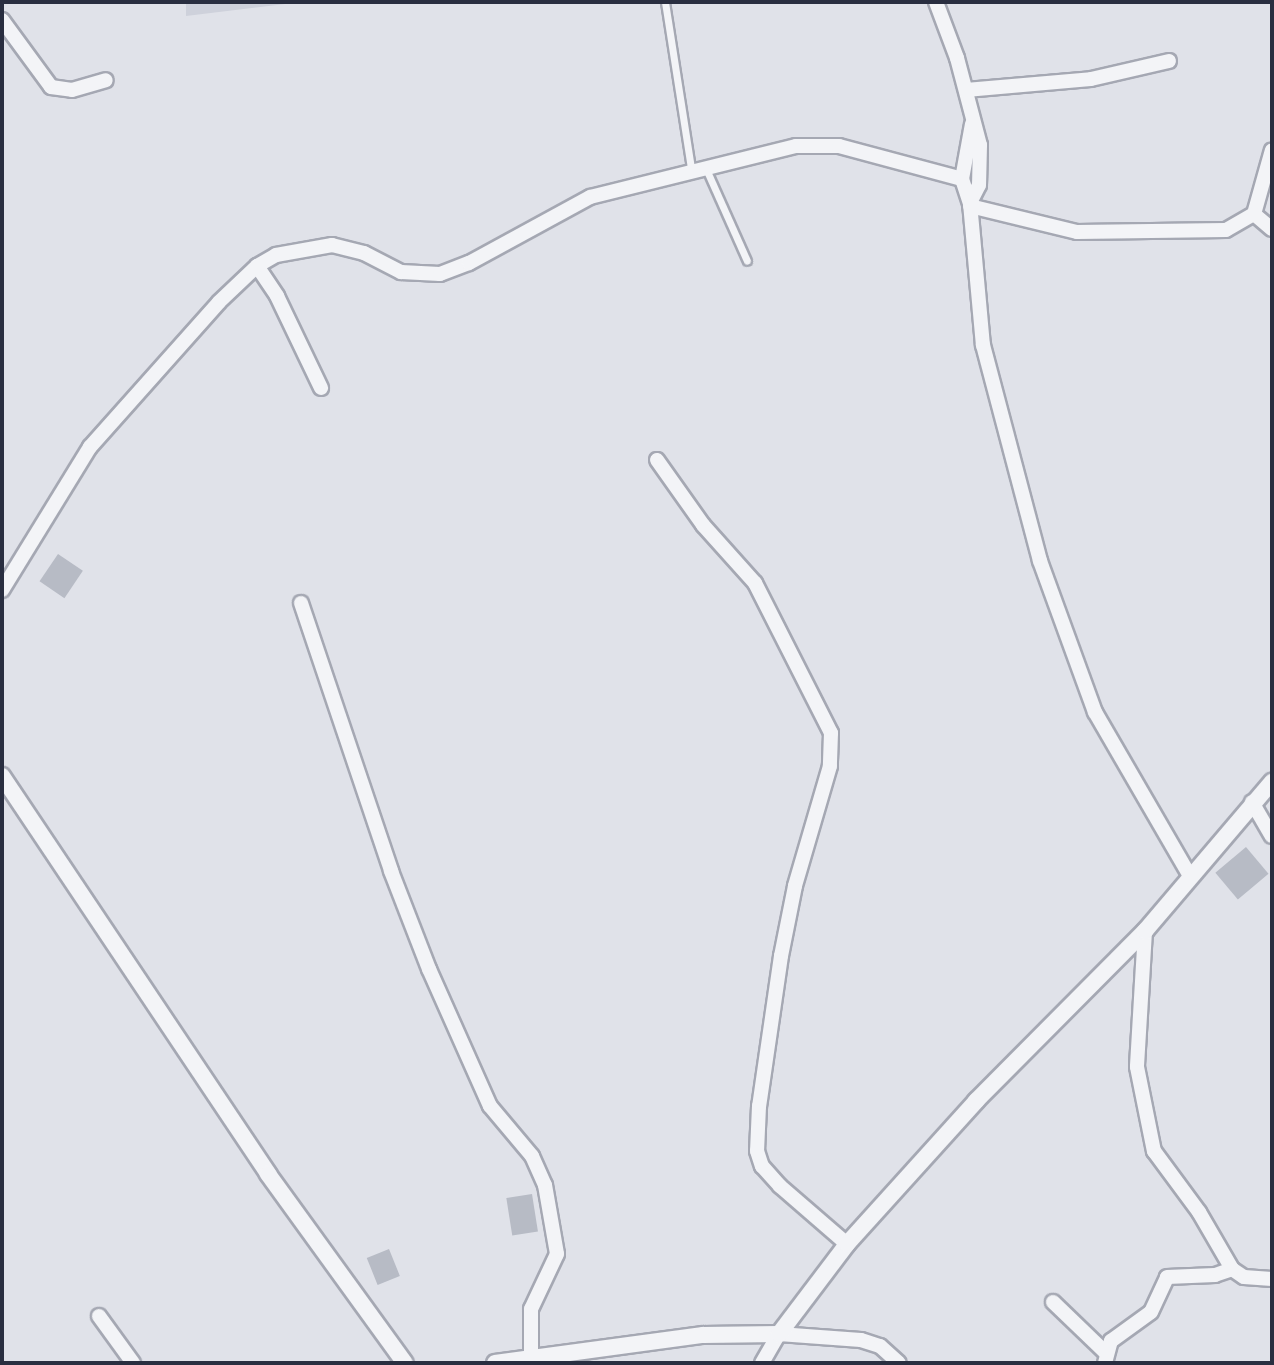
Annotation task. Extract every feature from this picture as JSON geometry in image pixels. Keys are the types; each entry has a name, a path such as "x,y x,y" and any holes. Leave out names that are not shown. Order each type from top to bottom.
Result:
{"street":[{"path":"936,2 966,90 972,124 980,145 981,172 970,204"},
{"path":"2,20 51,87 72,90 106,80"},
{"path":"966,90 1081,80 1169,61"},
{"path":"972,124 962,179 970,204 983,345 1060,624 1095,712 1190,876"},
{"path":"2,590 90,447 219,302 257,266 302,247 332,245 364,253 401,272 440,274 469,263 590,197 692,175 767,152 817,145 863,151 962,179"},
{"path":"970,204 1046,226 1106,233 1226,230 1254,214 1272,150"},
{"path":"1254,214 1272,229"},
{"path":"257,266 276,296 321,388"},
{"path":"657,460 704,525 755,583 831,733 830,766 795,886 780,956 757,1151 762,1166 780,1186 847,1244"},
{"path":"301,603 391,871 429,969 490,1106 532,1156 545,1185 557,1255 531,1310 531,1360"},
{"path":"2,776 268,1174 405,1363"},
{"path":"762,1363 779,1334 847,1244 976,1101 1145,931 1252,802 1272,782"},
{"path":"1252,802 1272,836"},
{"path":"1145,931 1138,1067 1151,1138 1161,1163 1199,1212 1232,1269 1244,1277 1272,1279"},
{"path":"1053,1303 1105,1357 1111,1341 1151,1312 1167,1277 1215,1275 1232,1269"},
{"path":"99,1316 133,1363"},
{"path":"495,1363 704,1335 779,1334 861,1340 880,1346 899,1363"}],"lane":[{"path":"665,2 692,175"},
{"path":"707,171 747,261"}],"shaded area":[{"path":"186,2 302,2 186,16"}],"building":[{"path":"58,554 83,571 64,598 40,581"},
{"path":"1246,847 1268,874 1238,900 1215,873"},
{"path":"532,1194 538,1232 512,1236 506,1198"},
{"path":"389,1249 400,1276 378,1285 367,1258"}]}
